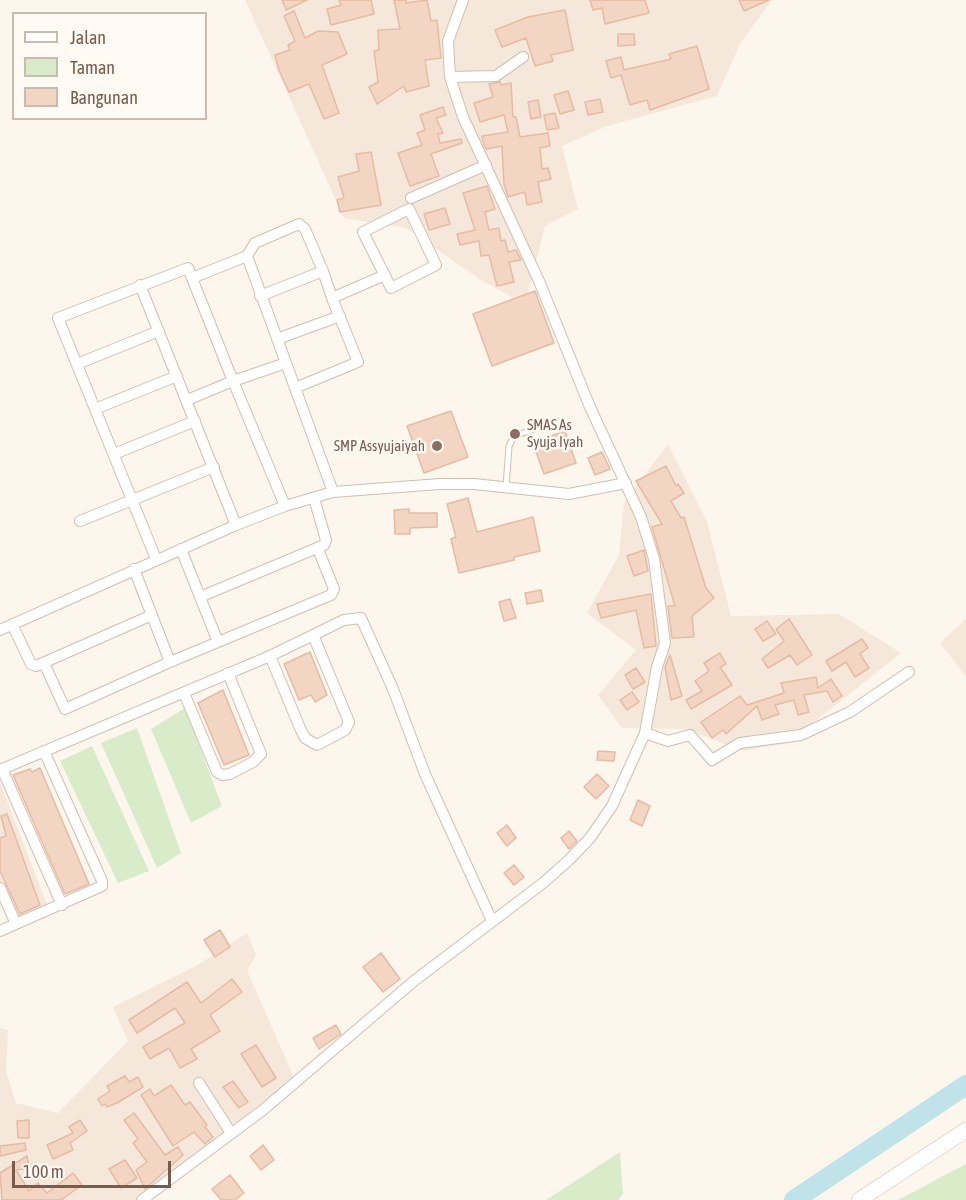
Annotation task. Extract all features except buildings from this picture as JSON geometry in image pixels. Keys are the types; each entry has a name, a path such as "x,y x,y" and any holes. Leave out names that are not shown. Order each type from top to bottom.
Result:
{"street":[{"path":"142,1200 263,1110 414,981 543,883 590,838 622,788 645,733 657,667 665,643 663,612 654,559 641,517 486,165 450,77 448,41 463,0"},
{"path":"450,77 496,76 523,57"},
{"path":"411,198 486,165"},
{"path":"409,209 436,265 391,288 385,275 363,232 409,209"},
{"path":"192,278 247,256 255,243 299,224 305,229 358,362 295,388"},
{"path":"247,256 260,297 333,492"},
{"path":"156,559 58,318 188,268 285,506"},
{"path":"260,297 322,271"},
{"path":"332,298 385,275"},
{"path":"140,285 236,525"},
{"path":"277,339 340,316"},
{"path":"77,364 159,331"},
{"path":"187,400 286,363"},
{"path":"95,409 177,376"},
{"path":"114,454 195,421"},
{"path":"80,521 214,467"},
{"path":"0,630 236,525 285,506 333,492 440,484 506,487 569,494 626,483"},
{"path":"200,597 324,545 326,540 314,498"},
{"path":"181,549 218,642"},
{"path":"44,663 64,709 331,595 334,589 318,549"},
{"path":"134,569 170,662"},
{"path":"12,624 31,664 36,666 152,615"},
{"path":"62,905 1,770 270,656 344,620 361,618 393,689 425,774 492,921"},
{"path":"270,656 305,738 317,745 345,730 349,722 313,635"},
{"path":"645,733 668,741 690,735 712,760 740,743 801,735 850,712 909,672"},
{"path":"184,693 217,772 222,775 230,774 253,762 261,754 228,673"},
{"path":"0,931 100,889 102,881 44,751"},
{"path":"0,888 15,924"},
{"path":"199,1083 231,1133"},
{"path":"859,1200 966,1130"}],"lane":[{"path":"506,487 508,446 514,436 558,421"}],"shaded area":[{"path":"245,0 772,0 740,44 717,96 604,127 562,146 578,209 545,226 525,304 481,280 406,228 344,218"},
{"path":"668,444 707,522 731,616 839,614 901,653 788,743 743,751 686,729 622,728 598,695 636,650 587,613 619,555 624,502"},
{"path":"966,619 966,677 940,643"},
{"path":"0,783 50,912 15,926 0,889"},
{"path":"247,933 256,955 247,970 294,1078 144,1194 142,1200 0,1200 0,1028 8,1030 6,1071 16,1103 58,1113 128,1041 113,1007 196,966"}],"green space":[{"path":"185,708 222,806 191,823 151,729"},
{"path":"137,728 181,853 157,868 101,743"},
{"path":"92,746 149,871 118,883 60,761"},
{"path":"620,1152 623,1194 618,1200 546,1200"},
{"path":"966,1164 966,1200 898,1200"}],"waterway":[{"path":"794,1200 966,1085"}],"place":[{"name":"SMAS As Syuja Iyah","path":"515,434"},
{"name":"SMP Assyujaiyah","path":"437,446"}]}
